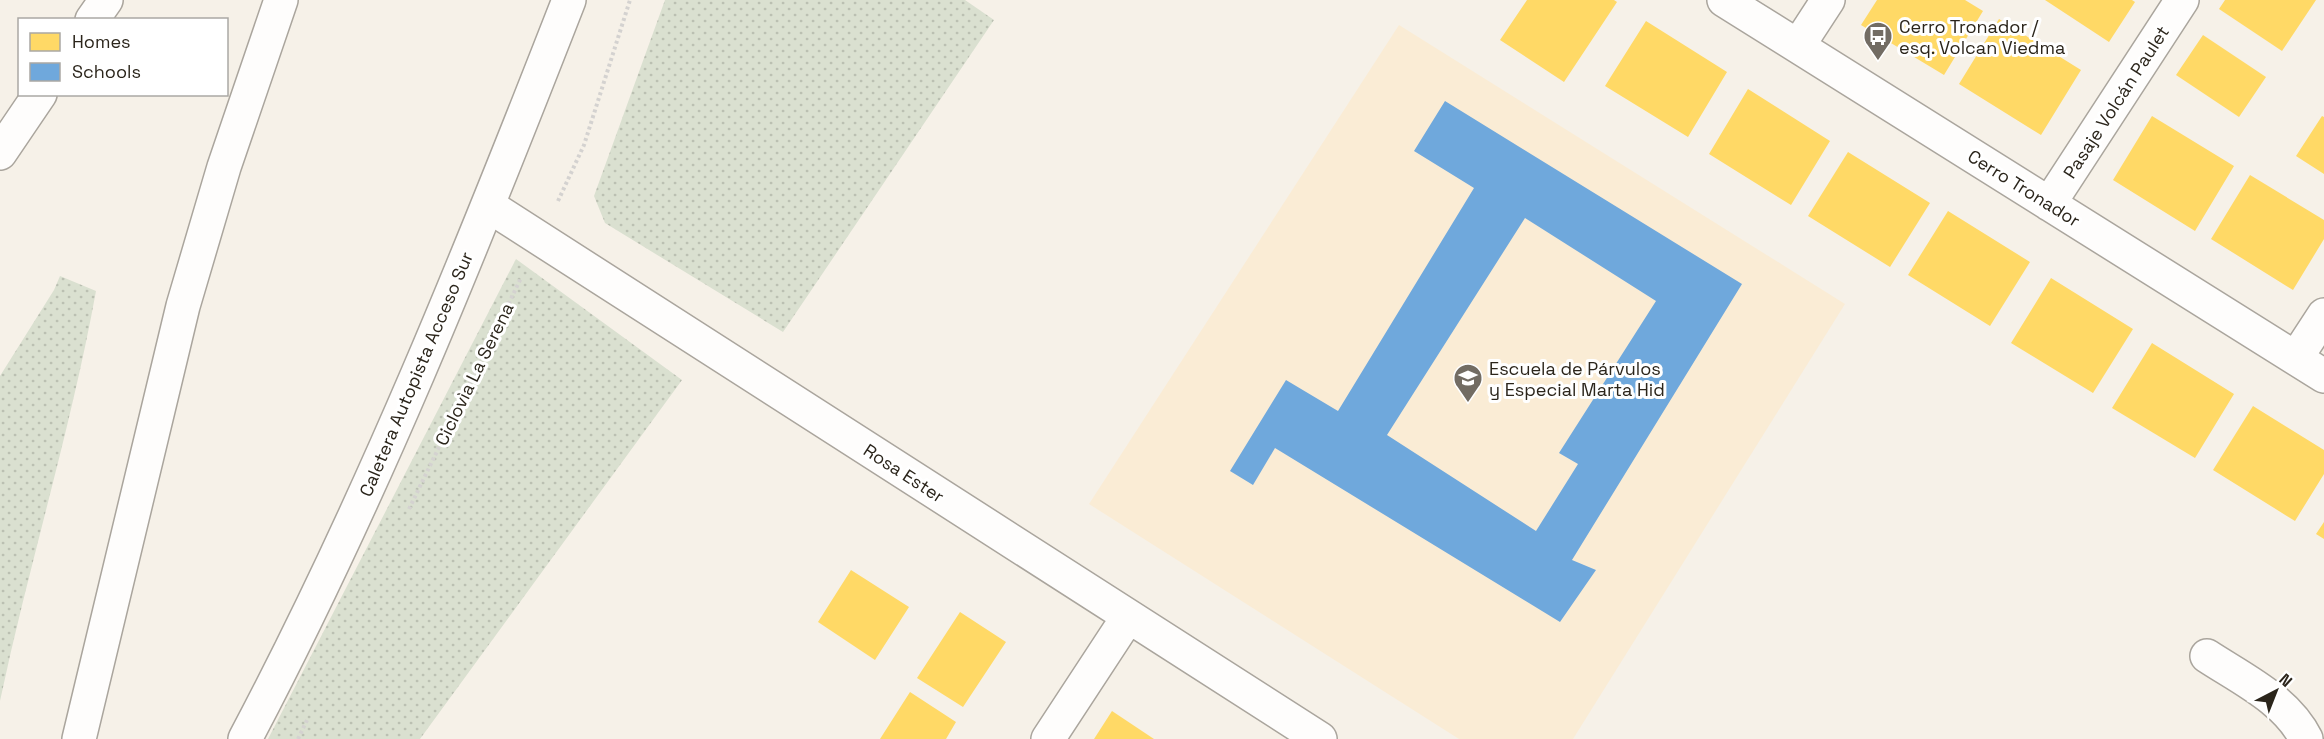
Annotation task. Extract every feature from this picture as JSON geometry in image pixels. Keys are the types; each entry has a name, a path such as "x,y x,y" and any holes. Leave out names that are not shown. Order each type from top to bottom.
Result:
{"main road":[{"path":"93,18 106,0"},
{"path":"79,739 183,306 224,167 281,0"},
{"name":"Caletera Autopista Acceso Sur","path":"245,739 349,529 397,423 489,206 569,0"},
{"name":"Cerro Tronador","path":"1724,0 2324,376"},
{"path":"1797,46 1828,0"},
{"name":"Pasaje Volcán Paulet","path":"2049,204 2182,0"},
{"path":"0,153 39,96"},
{"name":"Rosa Ester","path":"489,206 1320,739"},
{"path":"2296,358 2324,315"},
{"path":"1048,739 1128,617"},
{"path":"2207,656 2286,710 2299,724 2306,739"}],"path":[{"name":"Ciclovìa La Serena","path":"406,515 584,145 630,0"},
{"path":"298,739 308,718"}],"shaded area":[{"name":"Escuela de Párvulos y Especial Marta Hid","path":"1399,25 1845,304 1573,739 1459,739 1089,504"}],"green space":[{"path":"665,0 965,0 994,20 783,332 605,223 594,196"},
{"path":"516,259 682,380 420,739 268,739"},
{"path":"60,276 96,291 75,394 0,701 0,376 54,290"}],"building: Homes":[{"path":"1527,0 1614,0 1617,2 1564,82 1500,40"},
{"path":"1877,0 1965,0 1983,11 1944,75 1861,25"},
{"path":"2045,0 2132,0 2135,2 2109,42"},
{"path":"2225,0 2316,0 2282,51 2219,9"},
{"path":"1999,19 2081,70 2041,135 1959,84"},
{"path":"1646,21 1727,72 1688,137 1605,86"},
{"path":"2203,35 2266,77 2239,117 2176,75"},
{"path":"1748,89 1830,141 1791,205 1709,154"},
{"path":"2152,116 2234,166 2195,231 2113,180"},
{"path":"2322,116 2324,117 2324,174 2296,156"},
{"path":"1848,152 1930,203 1890,267 1808,216"},
{"path":"2250,175 2324,220 2324,239 2293,290 2211,239"},
{"path":"1948,211 2030,262 1990,326 1908,275"},
{"path":"2051,278 2133,329 2093,393 2011,343"},
{"path":"2152,343 2234,394 2195,458 2112,408"},
{"path":"2253,406 2324,450 2324,474 2295,521 2213,470"},
{"path":"2324,522 2324,539 2316,534"},
{"path":"851,570 909,607 875,660 818,622"},
{"path":"960,612 1006,642 963,707 917,678"},
{"path":"910,692 956,722 946,739 880,739"},
{"path":"1112,711 1154,739 1094,739"}],"building: Schools":[{"path":"1445,101 1742,284 1572,560 1596,570 1560,622 1275,448 1253,485 1230,471 1286,380 1338,411 1474,188 1414,151","holes":["1525,218 1656,301 1559,453 1578,464 1536,531 1387,435"]}],"place":[{"name":"Cerro Tronador / esq. Volcan Viedma","path":"1878,62"},
{"name":"Escuela de Párvulos y Especial Marta Hid","path":"1468,404"}]}
